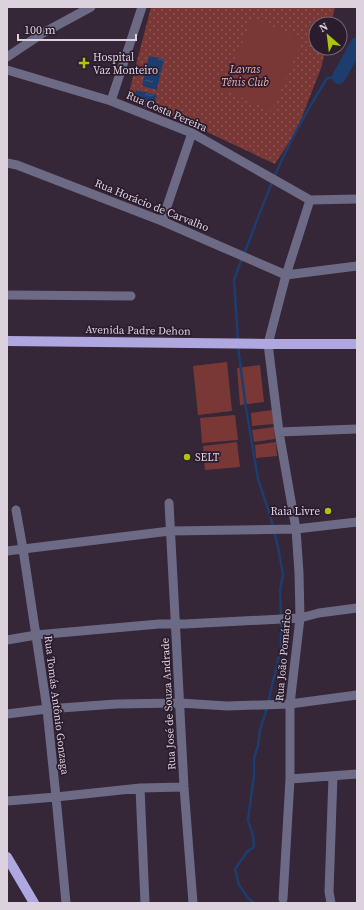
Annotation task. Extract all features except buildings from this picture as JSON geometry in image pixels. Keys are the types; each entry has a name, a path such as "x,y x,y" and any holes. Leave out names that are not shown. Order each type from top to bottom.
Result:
{"main road":[{"name":"Avenida Padre Dehon","path":"7,340 357,344"},
{"path":"7,857 34,903"}],"street":[{"path":"7,57 44,33 91,7"},
{"path":"111,101 142,7"},
{"name":"Rua Costa Pereira","path":"7,70 111,101 192,133 310,200"},
{"path":"162,221 192,133"},
{"name":"Rua Horácio de Carvalho","path":"7,163 17,165 162,221 286,275"},
{"path":"268,344 286,275 310,200 356,196"},
{"path":"286,275 357,266"},
{"path":"7,295 131,296"},
{"name":"Rua João Pomárico","path":"268,344 279,432 296,528 299,573 300,618 290,704 290,779 283,899"},
{"path":"279,432 357,429"},
{"name":"Rua José de Souza Andrade","path":"169,503 184,787 193,903"},
{"name":"Rua Tomás Antônio Gonzaga","path":"16,510 47,710 66,903"},
{"path":"7,551 170,531 296,528 357,522"},
{"path":"7,640 36,635 158,624 300,618 319,613 357,608"},
{"path":"7,714 116,704 180,703 227,706 290,704 357,694"},
{"path":"290,779 357,774"},
{"path":"331,903 329,892 333,776"},
{"path":"7,801 140,788 184,787"},
{"path":"140,788 145,903"}],"green space":[{"name":"Lavras Tênis Club","path":"151,7 335,7 333,16 308,16 308,56 324,56 321,68 297,130 275,164 194,126 127,100"},
{"path":"253,18 303,39 272,111 222,89"},
{"path":"227,362 232,411 198,415 193,366"},
{"path":"260,365 264,402 240,405 237,368"},
{"path":"272,410 274,424 252,426 251,413"},
{"path":"235,415 238,440 202,443 200,418"},
{"path":"274,427 275,439 254,442 252,430"},
{"path":"237,442 240,467 205,470 203,446"},
{"path":"276,442 277,456 256,458 255,445"}],"water":[{"path":"149,56 164,59 157,90 142,86"},
{"path":"136,90 157,95 154,106 133,100"}],"waterway":[{"path":"339,77 357,44"},
{"path":"351,54 357,59"},
{"path":"244,254 282,159 294,135 327,78 339,77"},
{"path":"238,342 234,280 242,258"},
{"path":"238,347 246,408 258,479 270,515 283,575 280,590 281,617"},
{"path":"254,903 248,898 239,885 235,869 247,852 254,847 253,836 248,820 254,775 254,758 281,648 281,622"}],"place":[{"name":"Hospital Vaz Monteiro","path":"84,63"},
{"name":"SELT","path":"187,457"},
{"name":"Raia Livre","path":"328,511"}]}
